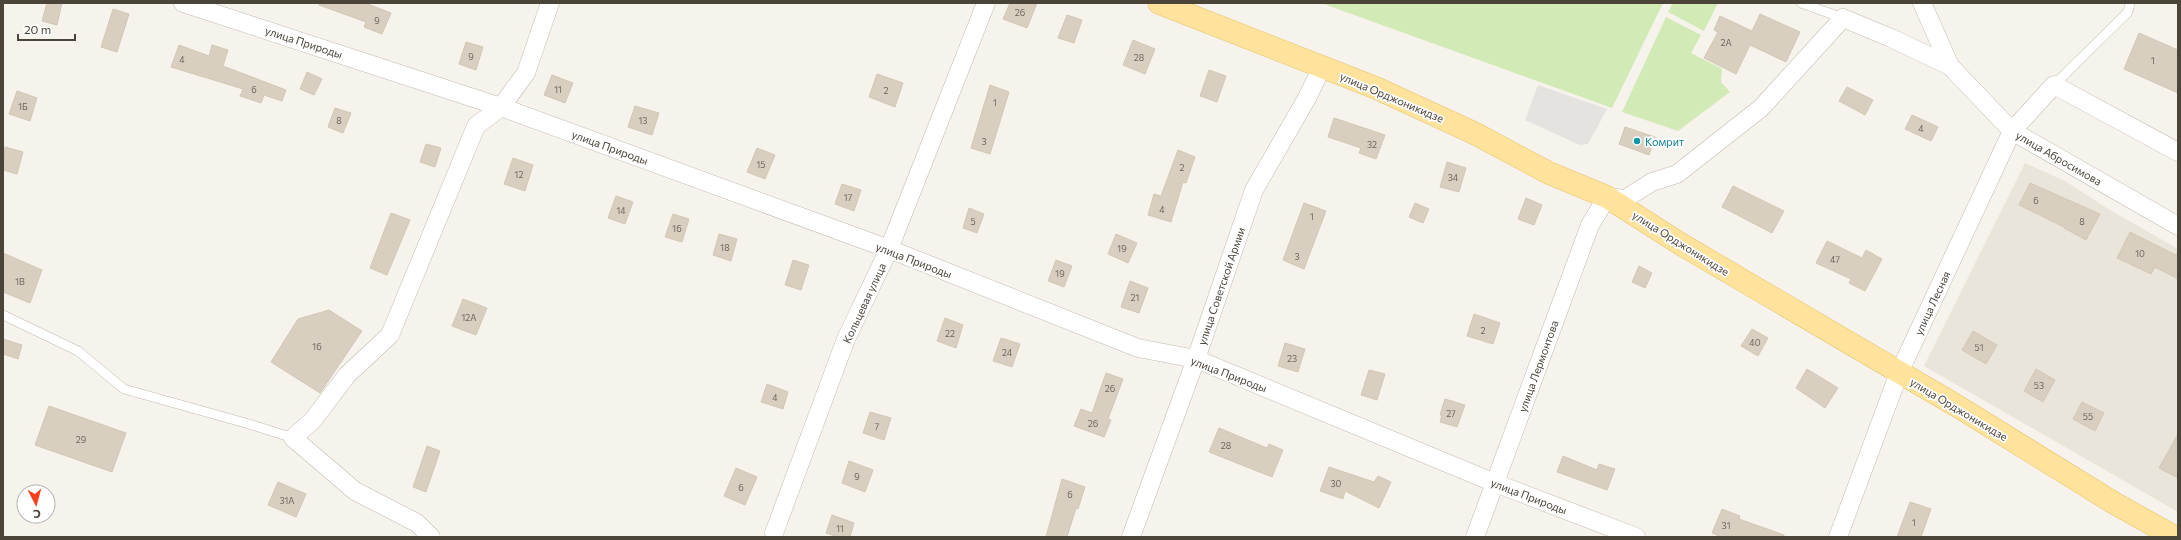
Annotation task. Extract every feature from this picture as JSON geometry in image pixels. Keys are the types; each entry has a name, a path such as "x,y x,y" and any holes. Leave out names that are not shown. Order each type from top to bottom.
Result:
{"main road":[{"name":"улица Орджоникидзе","path":"1159,3 1376,88 1431,113 1549,173 1607,197 1679,244 1957,406 2114,503 2175,537"}],"street":[{"name":"улица Природы","path":"183,3 501,107 889,249 1138,348 1196,359 1494,483 1636,537"},
{"path":"431,537 417,523 355,491 293,438 313,420 347,376 390,335 476,126 501,107 526,73 550,3"},
{"name":"Кольцевая улица","path":"773,535 846,339 889,249 986,3"},
{"path":"1922,3 1950,66"},
{"path":"1607,197 1625,199 1652,182 1677,174 1761,108 1843,18"},
{"name":"улица Абросимова","path":"1843,18 1891,38 1950,66 2012,131 2178,226"},
{"name":"улица Советской Армии","path":"1131,537 1196,359 1254,190 1308,98 1322,67"},
{"path":"2054,85 2178,152"},
{"name":"улица Лесная","path":"1838,537 1899,373 2012,131 2054,85"},
{"name":"улица Лермонтова","path":"1474,537 1590,225 1607,197"}],"lane":[{"path":"1801,3 1843,18"},
{"path":"2054,85 2128,12 2130,3"},
{"path":"3,315 78,350 124,389 293,438"}],"shaded area":[{"path":"1538,85 1607,109 1588,144 1580,145 1525,120"},
{"path":"2025,163 2065,181 2110,210 2178,249 2178,512 1924,366"}],"green space":[{"path":"1321,3 1663,3 1612,108"},
{"path":"1673,3 1718,3 1704,31 1668,12"},
{"path":"1666,17 1701,35 1691,53 1722,69 1721,82 1730,92 1678,131 1622,112"}],"building":[{"path":"47,3 62,3 57,25 42,21"},
{"path":"319,3 365,3 391,13 382,34 364,27 366,22 319,5"},
{"path":"1010,3 1037,3 1027,28 1003,19"},
{"path":"113,9 129,14 117,52 101,47"},
{"path":"1760,14 1800,32 1786,62 1750,45 1736,74 1704,58 1718,32 1714,30 1720,16 1752,31"},
{"path":"1067,15 1082,20 1074,43 1058,38"},
{"path":"2139,33 2178,50 2178,93 2124,69"},
{"path":"1133,40 1155,49 1145,74 1123,65"},
{"path":"466,42 483,47 476,70 459,64"},
{"path":"179,45 209,56 212,45 228,50 223,66 286,90 282,101 264,95 261,103 240,96 243,89 171,67"},
{"path":"1209,70 1226,76 1217,102 1200,96"},
{"path":"307,72 322,79 314,95 300,89"},
{"path":"877,74 903,83 895,107 869,97"},
{"path":"552,75 573,83 565,103 544,95"},
{"path":"990,85 1009,92 990,154 971,148"},
{"path":"1847,87 1873,100 1865,115 1839,101"},
{"path":"17,91 37,98 30,121 9,114"},
{"path":"635,106 659,113 652,135 628,127"},
{"path":"335,108 351,113 343,133 328,127"},
{"path":"1912,115 1938,127 1931,141 1905,129"},
{"path":"1334,118 1385,135 1376,159 1359,153 1361,148 1328,137"},
{"name":"Комрит","path":"1625,127 1655,137 1649,155 1619,144"},
{"path":"426,144 441,148 435,167 420,162"},
{"path":"5,147 23,152 17,174 3,170"},
{"path":"757,148 775,155 765,179 747,172"},
{"path":"1178,150 1195,157 1186,183 1183,182 1171,222 1148,215 1154,194 1161,196"},
{"path":"513,158 533,165 525,191 504,184"},
{"path":"1447,162 1466,168 1459,192 1440,187"},
{"path":"2030,183 2100,214 2086,240 2064,227 2019,205"},
{"path":"842,184 861,190 854,211 835,204"},
{"path":"1733,186 1784,211 1772,233 1722,207"},
{"path":"616,196 633,202 625,224 608,218"},
{"path":"1526,198 1542,205 1534,225 1518,219"},
{"path":"1304,203 1326,211 1304,269 1283,260"},
{"path":"1415,203 1429,209 1423,223 1409,217"},
{"path":"969,208 984,214 977,233 963,228"},
{"path":"391,213 410,220 387,275 370,268"},
{"path":"673,214 689,219 682,242 665,237"},
{"path":"2130,232 2178,256 2178,279 2155,267 2151,274 2117,258"},
{"path":"719,234 737,239 731,261 713,255"},
{"path":"1116,234 1137,243 1128,263 1108,254"},
{"path":"1827,241 1862,258 1866,250 1882,259 1865,291 1849,283 1851,279 1816,263"},
{"path":"3,253 42,270 30,303 3,292"},
{"path":"793,260 809,265 801,290 785,285"},
{"path":"1056,260 1072,266 1064,287 1048,281"},
{"path":"1639,266 1652,273 1645,288 1632,282"},
{"path":"1130,281 1148,288 1139,313 1121,307"},
{"path":"463,299 487,308 476,335 452,326"},
{"path":"329,310 362,331 320,393 271,362 298,319"},
{"path":"1474,314 1500,323 1493,344 1467,336"},
{"path":"945,318 963,325 956,348 937,341"},
{"path":"1752,329 1768,338 1758,356 1741,346"},
{"path":"1973,331 1997,345 1986,364 1962,350"},
{"path":"1001,338 1020,344 1012,367 993,361"},
{"path":"3,339 22,345 18,359 3,354"},
{"path":"1285,343 1305,349 1298,372 1278,366"},
{"path":"1807,369 1838,388 1825,408 1796,388"},
{"path":"2036,369 2055,380 2043,402 2024,391"},
{"path":"1369,370 1385,374 1377,400 1361,395"},
{"path":"1106,373 1123,379 1108,419 1111,420 1104,437 1074,426 1081,409 1092,413"},
{"path":"767,384 788,392 783,409 761,402"},
{"path":"1445,399 1465,405 1457,427 1440,422 1442,415 1440,415"},
{"path":"2082,402 2104,413 2095,431 2073,419"},
{"path":"49,406 126,433 112,472 35,445"},
{"path":"870,412 891,418 884,440 863,433"},
{"path":"1219,428 1267,448 1269,444 1283,450 1272,477 1209,452"},
{"path":"2178,434 2178,478 2159,468"},
{"path":"427,446 440,451 426,492 413,487"},
{"path":"1563,456 1597,470 1599,464 1615,469 1607,490 1557,472"},
{"path":"849,461 873,470 865,492 842,483"},
{"path":"1329,467 1374,482 1378,476 1391,482 1379,508 1345,491 1343,499 1320,491"},
{"path":"736,468 757,477 745,505 724,496"},
{"path":"1062,479 1085,487 1078,509 1076,508 1067,537 1046,537"},
{"path":"278,482 306,494 296,517 268,505"},
{"path":"1910,502 1931,509 1921,537 1897,537"},
{"path":"1722,509 1740,516 1739,519 1784,535 1784,537 1721,537 1712,533"},
{"path":"832,515 854,523 850,537 838,537 826,533"}],"place":[{"name":"Комрит","path":"1637,141"}]}
